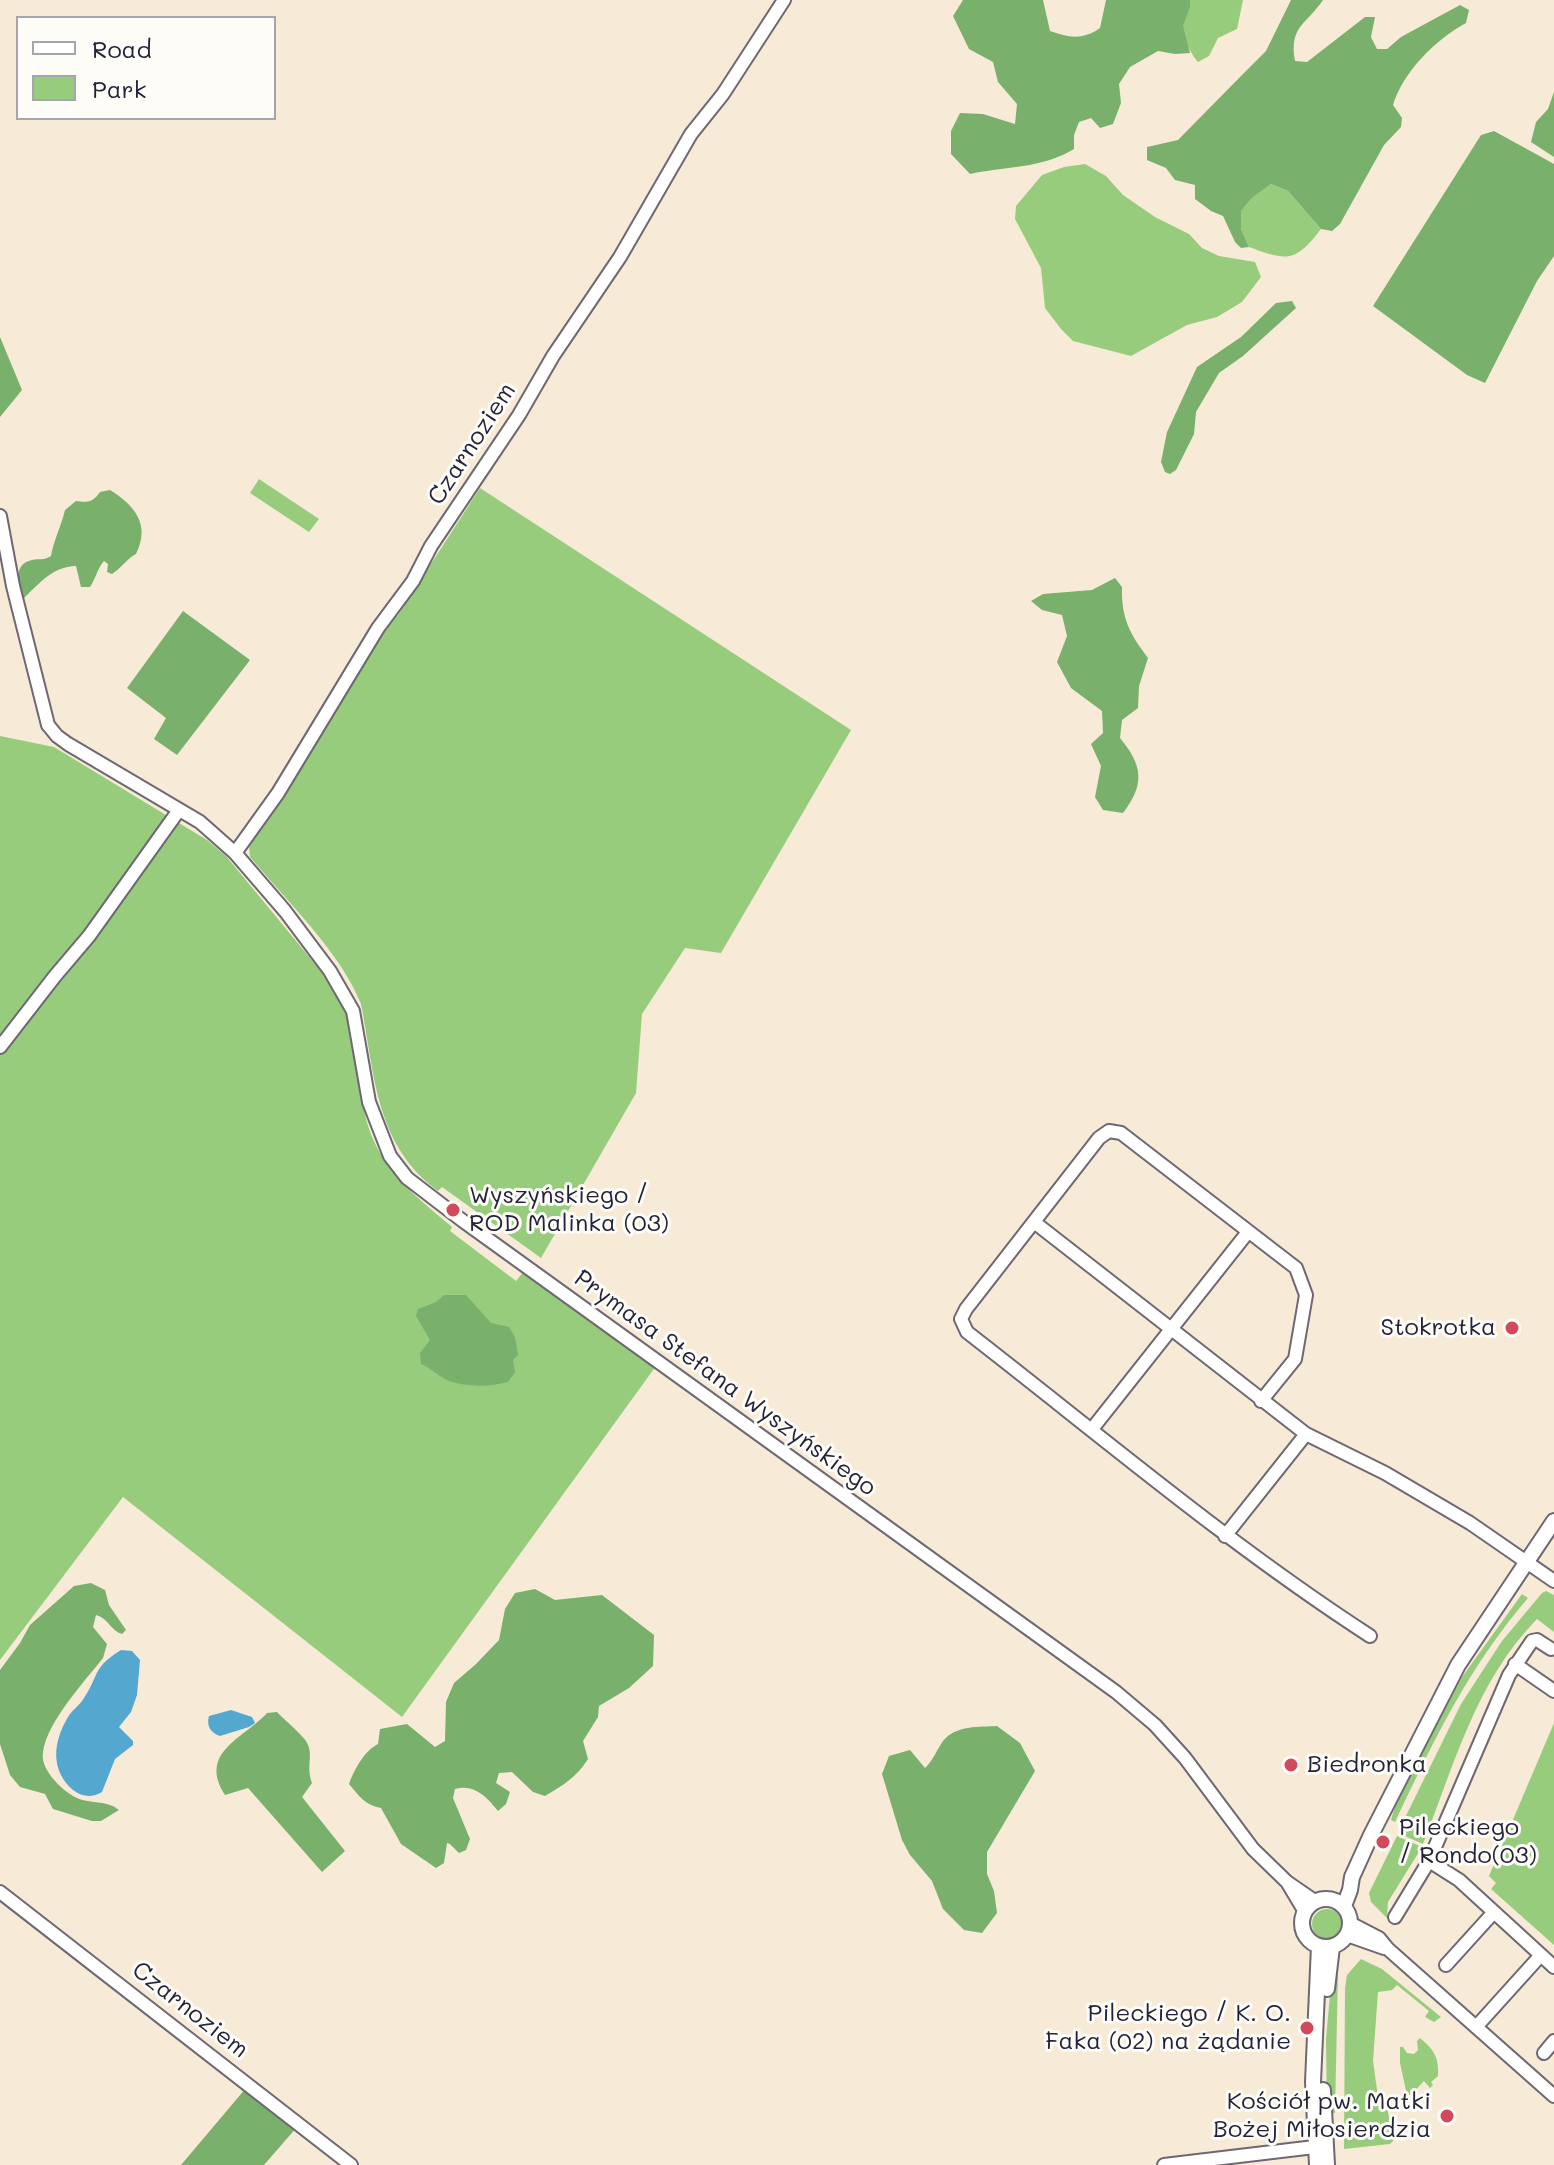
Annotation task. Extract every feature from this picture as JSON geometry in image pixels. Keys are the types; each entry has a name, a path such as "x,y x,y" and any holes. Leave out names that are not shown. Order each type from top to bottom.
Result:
{"main road":[{"path":"1338,1903 1458,1665 1554,1521"},
{"path":"1338,1903 1349,1929 1338,1944 1325,1946 1306,1936 1303,1920 1310,1907 1338,1903"},
{"path":"1325,1946 1313,2082 1320,2147 1327,2165"},
{"path":"1317,2165 1320,2147"}],"street":[{"name":"Czarnoziem","path":"235,853 278,793 378,628 413,581 431,546 620,257 691,134 723,94 784,0"},
{"path":"0,516 13,586 48,725 68,744 200,822 235,853"},
{"path":"0,1047 89,936 179,810"},
{"name":"Prymasa Stefana Wyszyńskiego","path":"235,853 285,911 346,996 353,1011 375,1124 390,1156 407,1178 1116,1692 1155,1725 1185,1758 1245,1840 1310,1907"},
{"path":"1261,1401 1295,1359 1306,1295 1296,1268 1121,1133 1109,1131 1099,1138 961,1319 967,1332 1225,1536 1300,1591 1370,1636"},
{"path":"1034,1222 1306,1434 1385,1473 1470,1523 1554,1581"},
{"path":"1092,1429 1248,1232"},
{"path":"1225,1536 1306,1434"},
{"path":"1395,1917 1429,1861 1515,1664 1532,1641 1537,1640 1551,1649"},
{"path":"1515,1664 1554,1691"},
{"path":"1429,1861 1459,1880 1554,1967"},
{"name":"Czarnoziem","path":"0,1892 351,2165"},
{"path":"1446,1965 1494,1912"},
{"path":"1349,1929 1388,1949 1554,2096"},
{"path":"1476,2027 1541,1955"},
{"path":"1544,2053 1554,2041"},
{"path":"1164,2165 1320,2147"},
{"path":"1280,2150 1282,2165"}],"green space":[{"path":"963,0 1043,0 1050,31 1076,37 1100,28 1106,0 1190,0 1183,26 1190,53 1158,51 1130,67 1119,84 1121,103 1113,124 1100,128 1091,118 1079,122 1074,135 1074,149 1036,164 970,174 951,154 951,131 960,113 983,114 1015,124 1017,104 998,82 993,62 969,49 953,16"},
{"path":"1190,0 1243,0 1237,29 1218,38 1209,56 1198,62 1183,30"},
{"path":"1291,0 1323,0 1300,27 1294,40 1295,61 1307,62 1365,17 1375,17 1371,37 1377,49 1387,49 1401,37 1460,5 1469,10 1466,23 1432,47 1404,81 1393,105 1402,118 1401,127 1384,145 1340,224 1332,231 1321,229 1288,191 1271,184 1241,211 1241,229 1249,247 1241,248 1223,216 1195,199 1195,185 1175,180 1166,168 1147,160 1147,147 1178,140 1266,51"},
{"path":"1554,92 1554,157 1531,142 1536,122 1548,109"},
{"path":"1494,131 1554,164 1554,256 1537,281 1485,383 1467,375 1373,306 1481,135"},
{"path":"1085,164 1106,176 1123,195 1155,217 1189,234 1202,248 1219,256 1255,262 1261,277 1242,302 1217,317 1187,325 1131,356 1073,341 1045,308 1041,268 1015,219 1016,206 1042,175"},
{"path":"1271,184 1288,191 1321,229 1304,248 1290,256 1273,255 1249,247 1241,229 1241,211"},
{"path":"1292,301 1296,308 1243,356 1219,373 1196,412 1194,434 1176,470 1170,474 1165,472 1161,462 1167,432 1197,367 1241,337 1276,303"},
{"path":"0,337 22,390 0,417"},
{"path":"259,479 319,519 309,532 250,493"},
{"path":"480,488 851,730 721,953 685,948 642,1014 636,1093 541,1258 442,1187 438,1191 417,1173 401,1152 381,1107 361,1004 352,985 327,946 250,857 249,847 388,624 398,615"},
{"path":"110,490 138,516 142,533 136,554 112,574 107,572 108,564 104,561 90,587 81,587 76,566 68,567 47,577 24,598 18,576 21,566 51,556 65,510 76,501 90,501 100,492"},
{"path":"1115,578 1122,587 1128,625 1148,658 1139,686 1138,708 1122,720 1120,738 1133,757 1138,775 1135,793 1123,813 1103,810 1095,797 1101,766 1091,744 1103,733 1102,711 1071,688 1057,662 1067,636 1062,615 1042,610 1031,601 1043,594 1092,590"},
{"path":"183,611 250,660 177,755 154,739 166,718 127,688"},
{"path":"0,736 54,747 207,840 226,856 334,987 351,1030 369,1130 398,1178 452,1227 450,1231 516,1281 524,1271 656,1366 402,1717 123,1497 0,1660"},
{"path":"444,1295 466,1295 491,1323 509,1327 515,1337 518,1355 513,1360 515,1372 508,1382 478,1386 456,1383 421,1364 420,1353 430,1340 416,1316 418,1309"},
{"path":"91,1583 105,1590 109,1605 126,1630 122,1634 118,1632 96,1615 93,1627 107,1644 103,1658 51,1728 43,1758 52,1777 73,1796 108,1804 119,1810 101,1821 53,1809 45,1794 20,1787 10,1775 0,1744 0,1670 30,1625 74,1586"},
{"path":"535,1589 555,1600 602,1595 654,1635 653,1666 629,1688 599,1706 598,1717 583,1741 588,1759 574,1776 557,1789 545,1796 533,1792 512,1772 499,1773 496,1783 510,1792 506,1804 498,1811 474,1790 455,1789 453,1798 470,1839 466,1850 459,1853 447,1843 444,1863 436,1868 401,1844 381,1808 359,1796 349,1784 364,1756 378,1744 380,1729 407,1724 435,1747 445,1741 446,1702 454,1683 499,1640 505,1609 515,1593"},
{"path":"1546,1591 1554,1595 1554,1632 1537,1619 1498,1669 1469,1725 1423,1844 1400,1834 1398,1832 1461,1704 1502,1641"},
{"path":"1522,1594 1528,1598 1470,1678 1438,1734 1395,1822 1391,1820 1396,1803 1462,1677"},
{"path":"277,1712 303,1737 309,1749 312,1783 302,1797 345,1851 322,1872 248,1788 225,1795 218,1780 220,1757 227,1748 267,1713"},
{"path":"1554,1723 1554,1945 1491,1889 1496,1883 1489,1876"},
{"path":"997,1726 1020,1743 1035,1771 987,1852 987,1874 994,1891 997,1913 982,1933 964,1930 943,1909 932,1881 910,1855 902,1840 882,1774 889,1756 910,1750 925,1768 943,1741 954,1732"},
{"path":"1397,1836 1422,1847 1388,1902 1387,1918 1371,1902 1369,1893"},
{"path":"1327,1909 1338,1913 1342,1924 1338,1935 1327,1939 1316,1935 1312,1924 1316,1913"},
{"path":"1361,1959 1382,1969 1441,2017 1434,2022 1425,2017 1429,2011 1397,1985 1392,1990 1378,1992 1373,2061 1379,2104 1386,2103 1394,2140 1390,2144 1344,2149 1345,1988 1347,1975"},
{"path":"1332,1972 1338,1972 1335,2113 1327,2114 1326,2039"},
{"path":"1420,2038 1435,2054 1438,2076 1431,2082 1433,2085 1430,2088 1424,2081 1412,2094 1407,2095 1400,2047 1414,2054"},
{"path":"246,2088 297,2127 264,2165 181,2165"}],"water":[{"path":"121,1650 132,1651 140,1660 137,1695 131,1712 119,1727 133,1741 133,1745 115,1759 102,1792 83,1795 73,1790 60,1774 56,1755 59,1736 101,1667"},
{"path":"231,1710 252,1717 255,1723 220,1736 214,1733 209,1726 209,1716"}],"place":[{"name":"Wyszyńskiego / ROD Malinka (03)","path":"453,1210"},
{"name":"Stokrotka","path":"1512,1328"},
{"name":"Biedronka","path":"1291,1765"},
{"name":"Pileckiego / Rondo(03)","path":"1383,1842"},
{"name":"Pileckiego / K. O. Faka (02) na żądanie","path":"1307,2028"},
{"name":"Kościół pw. Matki Bożej Miłosierdzia","path":"1447,2116"}]}
